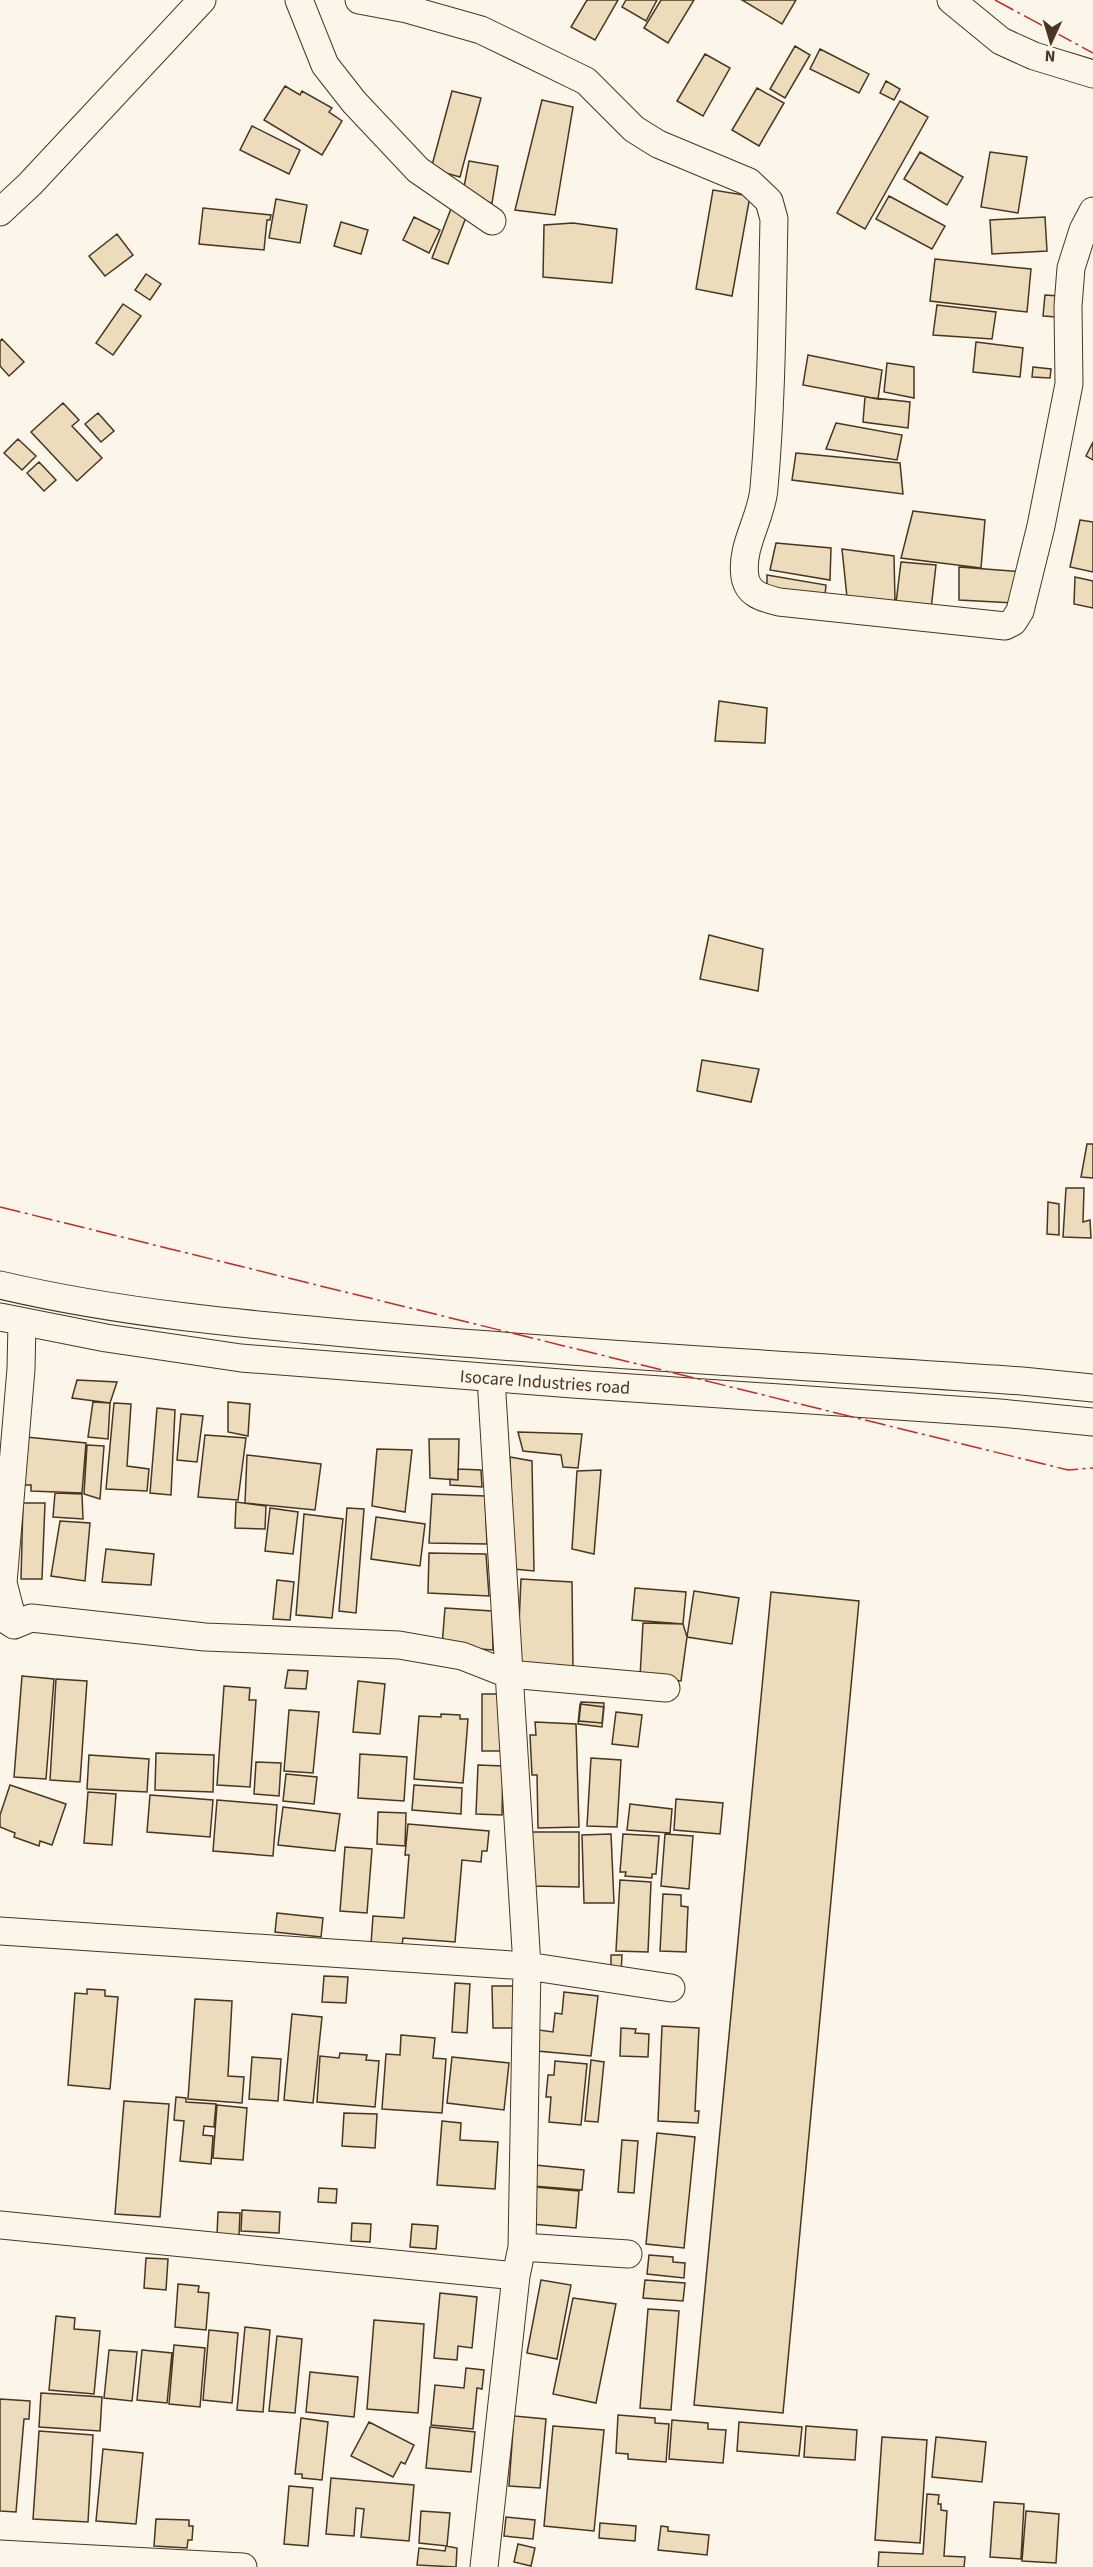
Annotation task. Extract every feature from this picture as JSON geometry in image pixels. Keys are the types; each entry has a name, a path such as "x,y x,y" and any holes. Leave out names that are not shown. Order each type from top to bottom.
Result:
{"street":[{"path":"0,212 30,184 202,0"},
{"path":"299,0 326,65 354,102 418,170 492,221"},
{"path":"359,0 407,9 481,30 586,81 634,129 658,144 749,182 769,201 774,219 773,366 764,492 746,551 745,576 749,589 761,597 779,602 1005,626 1013,622 1020,612 1041,526 1069,384 1068,306 1071,268 1083,230 1093,211"},
{"path":"951,0 1001,41 1034,57 1093,74"},
{"name":"Isocare Industries road","path":"0,1285 132,1309 294,1329 458,1343 1010,1380 1093,1388"},
{"path":"11,1320 21,1369 3,1583 7,1621 31,1618 205,1637 399,1645 462,1656 508,1674 666,1688"},
{"name":"Isocare Industries road","path":"11,1320 106,1338 241,1358 1093,1422"},
{"path":"484,2567 516,2276 522,2247 526,1966 491,1378"},
{"path":"0,1931 526,1966 671,1988"},
{"path":"0,2225 516,2276"},
{"path":"522,2247 628,2254"},
{"path":"0,2553 124,2563 243,2567"}],"building":[{"path":"587,0 618,0 595,40 571,27"},
{"path":"626,0 657,0 646,21 622,7"},
{"path":"661,0 694,0 668,43 644,28"},
{"path":"742,0 796,0 782,24"},
{"path":"795,46 810,55 785,98 770,89"},
{"path":"820,49 869,74 859,93 810,69"},
{"path":"705,54 730,68 703,116 677,101"},
{"path":"886,81 900,89 894,100 880,93"},
{"path":"285,86 300,95 302,91 332,108 329,112 342,121 322,155 264,120"},
{"path":"757,88 784,103 759,146 732,130"},
{"path":"452,91 481,98 460,177 431,169"},
{"path":"542,100 573,107 555,215 515,210"},
{"path":"900,101 928,117 865,229 837,213"},
{"path":"252,126 300,150 289,174 240,150"},
{"path":"920,152 963,177 947,205 904,179"},
{"path":"990,152 1027,157 1018,213 981,207"},
{"path":"469,161 498,166 492,203 462,197"},
{"path":"713,190 750,196 732,296 696,289"},
{"path":"889,196 945,226 932,249 876,219"},
{"path":"276,199 307,205 300,243 269,238"},
{"path":"452,206 468,212 448,264 432,258"},
{"path":"203,208 271,215 270,220 267,220 264,250 199,244"},
{"path":"414,217 440,230 429,253 403,240"},
{"path":"1045,217 1047,251 992,254 990,220"},
{"path":"341,222 368,230 361,254 334,246"},
{"path":"573,223 617,229 612,283 543,277 544,225"},
{"path":"117,234 133,255 105,276 89,256"},
{"path":"935,259 1031,269 1027,312 930,301"},
{"path":"146,274 161,284 150,300 135,290"},
{"path":"1045,295 1059,296 1057,317 1043,316"},
{"path":"123,304 141,316 113,355 96,343"},
{"path":"937,305 996,312 992,339 933,335"},
{"path":"2,339 24,362 9,376 0,366 0,341"},
{"path":"976,342 1023,348 1020,377 973,372"},
{"path":"808,355 882,370 878,399 803,385"},
{"path":"887,363 914,367 914,398 884,392"},
{"path":"1033,367 1051,369 1050,378 1032,377"},
{"path":"865,397 910,402 908,428 863,422"},
{"path":"63,403 79,420 72,426 102,458 77,481 31,432"},
{"path":"98,413 114,431 101,442 85,424"},
{"path":"836,423 902,435 897,460 826,449"},
{"path":"18,439 36,456 22,470 4,453"},
{"path":"1093,442 1093,460 1086,456"},
{"path":"796,453 900,463 903,494 792,480"},
{"path":"39,462 56,480 44,491 27,473"},
{"path":"913,511 985,520 981,568 901,558"},
{"path":"1080,520 1093,522 1093,572 1070,567"},
{"path":"776,543 831,548 830,580 770,570"},
{"path":"842,549 894,556 895,602 847,597"},
{"path":"901,562 936,565 930,618 895,611"},
{"path":"959,567 1023,572 1014,603 959,600"},
{"path":"767,575 826,585 824,604 767,596"},
{"path":"1075,577 1093,581 1093,608 1074,604"},
{"path":"719,701 767,708 765,743 715,741"},
{"path":"709,935 763,949 758,991 700,979"},
{"path":"702,1060 759,1069 751,1102 697,1091"},
{"path":"1087,1144 1093,1144 1093,1178 1081,1177"},
{"path":"1066,1188 1084,1188 1083,1222 1090,1220 1091,1238 1063,1237"},
{"path":"1048,1202 1059,1204 1059,1235 1047,1234"},
{"path":"77,1380 117,1382 110,1403 72,1398"},
{"path":"93,1402 110,1403 108,1439 88,1437"},
{"path":"228,1402 250,1404 248,1436 228,1432"},
{"path":"114,1403 131,1404 127,1466 149,1469 147,1491 106,1489"},
{"path":"157,1408 175,1410 171,1495 150,1493"},
{"path":"181,1414 203,1416 197,1462 177,1460"},
{"path":"518,1432 582,1434 578,1468 563,1467 561,1455 523,1451"},
{"path":"205,1435 246,1438 238,1500 198,1497"},
{"path":"26,1437 86,1443 82,1493 31,1491 31,1485 24,1485"},
{"path":"429,1439 459,1439 458,1480 430,1478"},
{"path":"87,1445 104,1446 100,1499 84,1494"},
{"path":"377,1449 412,1450 405,1512 372,1506"},
{"path":"247,1455 321,1464 315,1510 245,1503"},
{"path":"510,1457 532,1461 534,1571 514,1569"},
{"path":"458,1469 481,1470 482,1487 450,1485 450,1479 458,1480"},
{"path":"601,1470 594,1554 572,1549 577,1471"},
{"path":"55,1493 82,1494 83,1519 53,1517"},
{"path":"432,1494 485,1496 487,1544 429,1543"},
{"path":"236,1502 266,1506 265,1529 235,1528"},
{"path":"23,1503 45,1503 42,1579 21,1579"},
{"path":"270,1508 298,1512 293,1554 265,1551"},
{"path":"347,1508 364,1509 356,1613 339,1611"},
{"path":"304,1514 343,1519 332,1618 296,1615"},
{"path":"376,1517 425,1524 420,1566 371,1559"},
{"path":"60,1521 90,1523 85,1581 51,1576"},
{"path":"106,1549 154,1554 151,1585 102,1582"},
{"path":"429,1553 486,1554 489,1596 428,1593"},
{"path":"521,1579 572,1582 573,1668 517,1669"},
{"path":"277,1580 294,1582 290,1620 273,1619"},
{"path":"635,1588 686,1592 683,1624 632,1620"},
{"path":"694,1591 739,1598 732,1644 687,1637"},
{"path":"771,1592 859,1601 783,2413 694,2405"},
{"path":"445,1608 492,1611 493,1650 442,1646"},
{"path":"643,1623 683,1624 687,1637 681,1681 640,1677"},
{"path":"288,1670 308,1671 306,1689 285,1688"},
{"path":"22,1676 54,1679 46,1779 14,1777"},
{"path":"56,1679 87,1681 80,1782 50,1780"},
{"path":"358,1681 385,1684 380,1734 353,1732"},
{"path":"224,1686 250,1688 249,1700 256,1700 250,1787 217,1785"},
{"path":"482,1694 505,1694 504,1751 482,1751"},
{"path":"581,1702 604,1703 602,1723 579,1721"},
{"path":"580,1704 604,1707 602,1727 578,1724"},
{"path":"289,1710 319,1712 313,1773 284,1771"},
{"path":"616,1712 642,1715 638,1747 612,1744"},
{"path":"441,1714 460,1715 460,1719 468,1719 463,1783 414,1779 419,1716 441,1717"},
{"path":"535,1722 576,1724 579,1827 538,1828 537,1775 532,1775 530,1735 536,1735"},
{"path":"156,1753 214,1755 213,1792 155,1790"},
{"path":"360,1754 407,1757 404,1801 358,1798"},
{"path":"89,1755 149,1759 147,1792 87,1789"},
{"path":"591,1758 621,1760 617,1827 587,1826"},
{"path":"256,1762 281,1763 279,1796 254,1794"},
{"path":"478,1765 503,1766 502,1815 476,1814"},
{"path":"286,1774 317,1777 314,1804 283,1801"},
{"path":"10,1785 66,1804 52,1845 40,1841 39,1846 14,1837 15,1833 0,1827 0,1815"},
{"path":"414,1785 462,1788 461,1814 412,1810"},
{"path":"88,1792 116,1794 112,1845 84,1843"},
{"path":"150,1795 213,1800 210,1837 147,1832"},
{"path":"676,1799 723,1803 720,1834 674,1830"},
{"path":"217,1800 277,1805 273,1856 213,1851"},
{"path":"630,1804 672,1809 670,1833 627,1830"},
{"path":"283,1807 340,1814 335,1851 278,1845"},
{"path":"378,1812 406,1813 405,1846 377,1844"},
{"path":"408,1824 489,1831 487,1851 482,1851 481,1862 462,1860 455,1942 403,1938 402,1946 371,1944 373,1916 404,1918 409,1855 405,1855"},
{"path":"531,1832 579,1832 579,1887 531,1886"},
{"path":"611,1834 614,1903 584,1903 582,1835"},
{"path":"623,1834 659,1836 656,1874 652,1874 652,1878 625,1876 626,1872 620,1872"},
{"path":"665,1834 693,1836 689,1889 661,1886"},
{"path":"345,1847 372,1849 367,1913 340,1911"},
{"path":"620,1880 651,1882 648,1952 616,1951"},
{"path":"663,1894 681,1895 681,1906 688,1907 686,1952 660,1951"},
{"path":"277,1913 323,1918 321,1937 275,1932"},
{"path":"611,1955 622,1955 621,1973 611,1972"},
{"path":"324,1976 348,1977 346,2003 322,2002"},
{"path":"455,1983 470,1984 467,2033 452,2032"},
{"path":"492,1986 514,1986 514,2028 493,2028"},
{"path":"87,1989 105,1990 105,1996 118,1997 110,2089 68,2085 75,1993 87,1994"},
{"path":"564,1992 598,1996 591,2056 537,2051 539,2030 553,2032 555,2013 562,2014"},
{"path":"195,1999 232,2001 228,2076 244,2077 242,2103 188,2099"},
{"path":"292,2014 322,2017 313,2103 284,2100"},
{"path":"662,2026 699,2028 695,2111 699,2111 698,2123 658,2121"},
{"path":"621,2028 636,2029 635,2033 649,2034 648,2057 620,2056"},
{"path":"401,2035 435,2038 433,2058 446,2059 442,2113 382,2109 386,2054 400,2055"},
{"path":"340,2053 367,2055 366,2060 379,2061 375,2107 317,2102 320,2056 339,2058"},
{"path":"252,2057 281,2059 278,2101 249,2099"},
{"path":"452,2057 509,2063 504,2110 447,2103"},
{"path":"591,2060 604,2062 598,2122 585,2121"},
{"path":"555,2061 587,2064 581,2125 549,2122 551,2097 546,2097 548,2075 554,2075"},
{"path":"176,2097 186,2098 186,2102 216,2104 214,2127 204,2126 203,2135 213,2136 211,2164 180,2161 184,2121 174,2120"},
{"path":"124,2101 169,2104 160,2217 115,2214"},
{"path":"217,2105 247,2108 243,2160 213,2158"},
{"path":"344,2113 377,2114 375,2148 342,2146"},
{"path":"442,2121 461,2123 460,2140 498,2142 495,2189 437,2185"},
{"path":"657,2133 695,2137 684,2248 646,2244"},
{"path":"622,2140 638,2141 634,2193 618,2192"},
{"path":"535,2165 584,2170 582,2190 533,2186"},
{"path":"535,2187 579,2191 576,2228 532,2224"},
{"path":"319,2188 337,2189 336,2203 318,2202"},
{"path":"242,2210 280,2212 279,2233 241,2231"},
{"path":"218,2212 240,2213 239,2235 217,2235"},
{"path":"352,2223 371,2224 370,2242 351,2241"},
{"path":"412,2224 438,2226 436,2249 410,2247"},
{"path":"649,2255 673,2257 673,2262 685,2263 684,2278 647,2274"},
{"path":"146,2258 168,2259 166,2290 144,2288"},
{"path":"541,2280 571,2285 557,2359 527,2353"},
{"path":"645,2280 685,2283 683,2301 643,2298"},
{"path":"178,2284 199,2286 198,2292 209,2293 206,2330 175,2327"},
{"path":"440,2293 477,2297 472,2348 458,2346 457,2360 434,2358"},
{"path":"573,2298 616,2304 596,2403 553,2394"},
{"path":"648,2309 679,2311 671,2410 640,2408"},
{"path":"56,2316 75,2318 74,2329 100,2331 94,2394 49,2390"},
{"path":"374,2320 424,2324 418,2413 367,2409"},
{"path":"245,2327 270,2330 263,2412 237,2410"},
{"path":"209,2330 238,2333 232,2403 203,2400"},
{"path":"277,2336 302,2339 295,2413 269,2411"},
{"path":"174,2345 205,2348 200,2407 169,2404"},
{"path":"109,2350 137,2352 132,2401 104,2398"},
{"path":"142,2350 172,2353 167,2403 137,2400"},
{"path":"466,2368 484,2370 482,2389 477,2388 473,2429 431,2425 435,2385 464,2388"},
{"path":"310,2372 358,2377 354,2417 306,2412"},
{"path":"41,2393 102,2397 100,2431 39,2427"},
{"path":"0,2399 30,2401 29,2419 24,2419 16,2512 0,2511"},
{"path":"618,2415 655,2418 655,2423 669,2424 666,2462 628,2459 628,2454 616,2453"},
{"path":"514,2416 546,2419 540,2488 509,2486"},
{"path":"301,2418 328,2422 322,2480 302,2478 302,2474 295,2474"},
{"path":"672,2420 708,2423 708,2429 726,2430 723,2463 669,2459"},
{"path":"369,2422 414,2445 405,2464 401,2462 393,2477 351,2456"},
{"path":"739,2422 802,2427 799,2456 737,2451"},
{"path":"553,2426 604,2430 594,2531 544,2526"},
{"path":"806,2426 857,2430 855,2460 804,2457"},
{"path":"430,2427 475,2432 471,2472 426,2468"},
{"path":"39,2431 93,2435 88,2522 33,2519"},
{"path":"882,2437 927,2440 920,2543 875,2540"},
{"path":"936,2437 986,2442 982,2482 932,2477"},
{"path":"103,2449 143,2453 136,2524 96,2521"},
{"path":"331,2478 414,2485 409,2541 361,2537 364,2509 356,2508 354,2536 326,2534"},
{"path":"289,2486 313,2488 308,2546 284,2544"},
{"path":"927,2494 939,2495 938,2504 941,2504 941,2510 947,2511 944,2556 965,2557 964,2567 878,2567 879,2552 923,2554"},
{"path":"994,2502 1024,2504 1021,2559 990,2557"},
{"path":"421,2511 450,2513 447,2546 419,2543"},
{"path":"1026,2511 1059,2514 1056,2563 1022,2561"},
{"path":"506,2517 535,2520 533,2539 504,2536"},
{"path":"156,2519 189,2520 189,2526 193,2526 192,2540 188,2540 187,2548 154,2546"},
{"path":"600,2523 636,2526 635,2541 599,2538"},
{"path":"661,2526 668,2527 668,2531 709,2535 707,2555 658,2550"},
{"path":"518,2544 535,2548 531,2566 514,2562"},
{"path":"446,2546 457,2548 456,2567 417,2565 419,2548 445,2551"}],"power":[{"path":"995,0 1093,53"},
{"path":"0,1207 1068,1470 1093,1468"}]}
